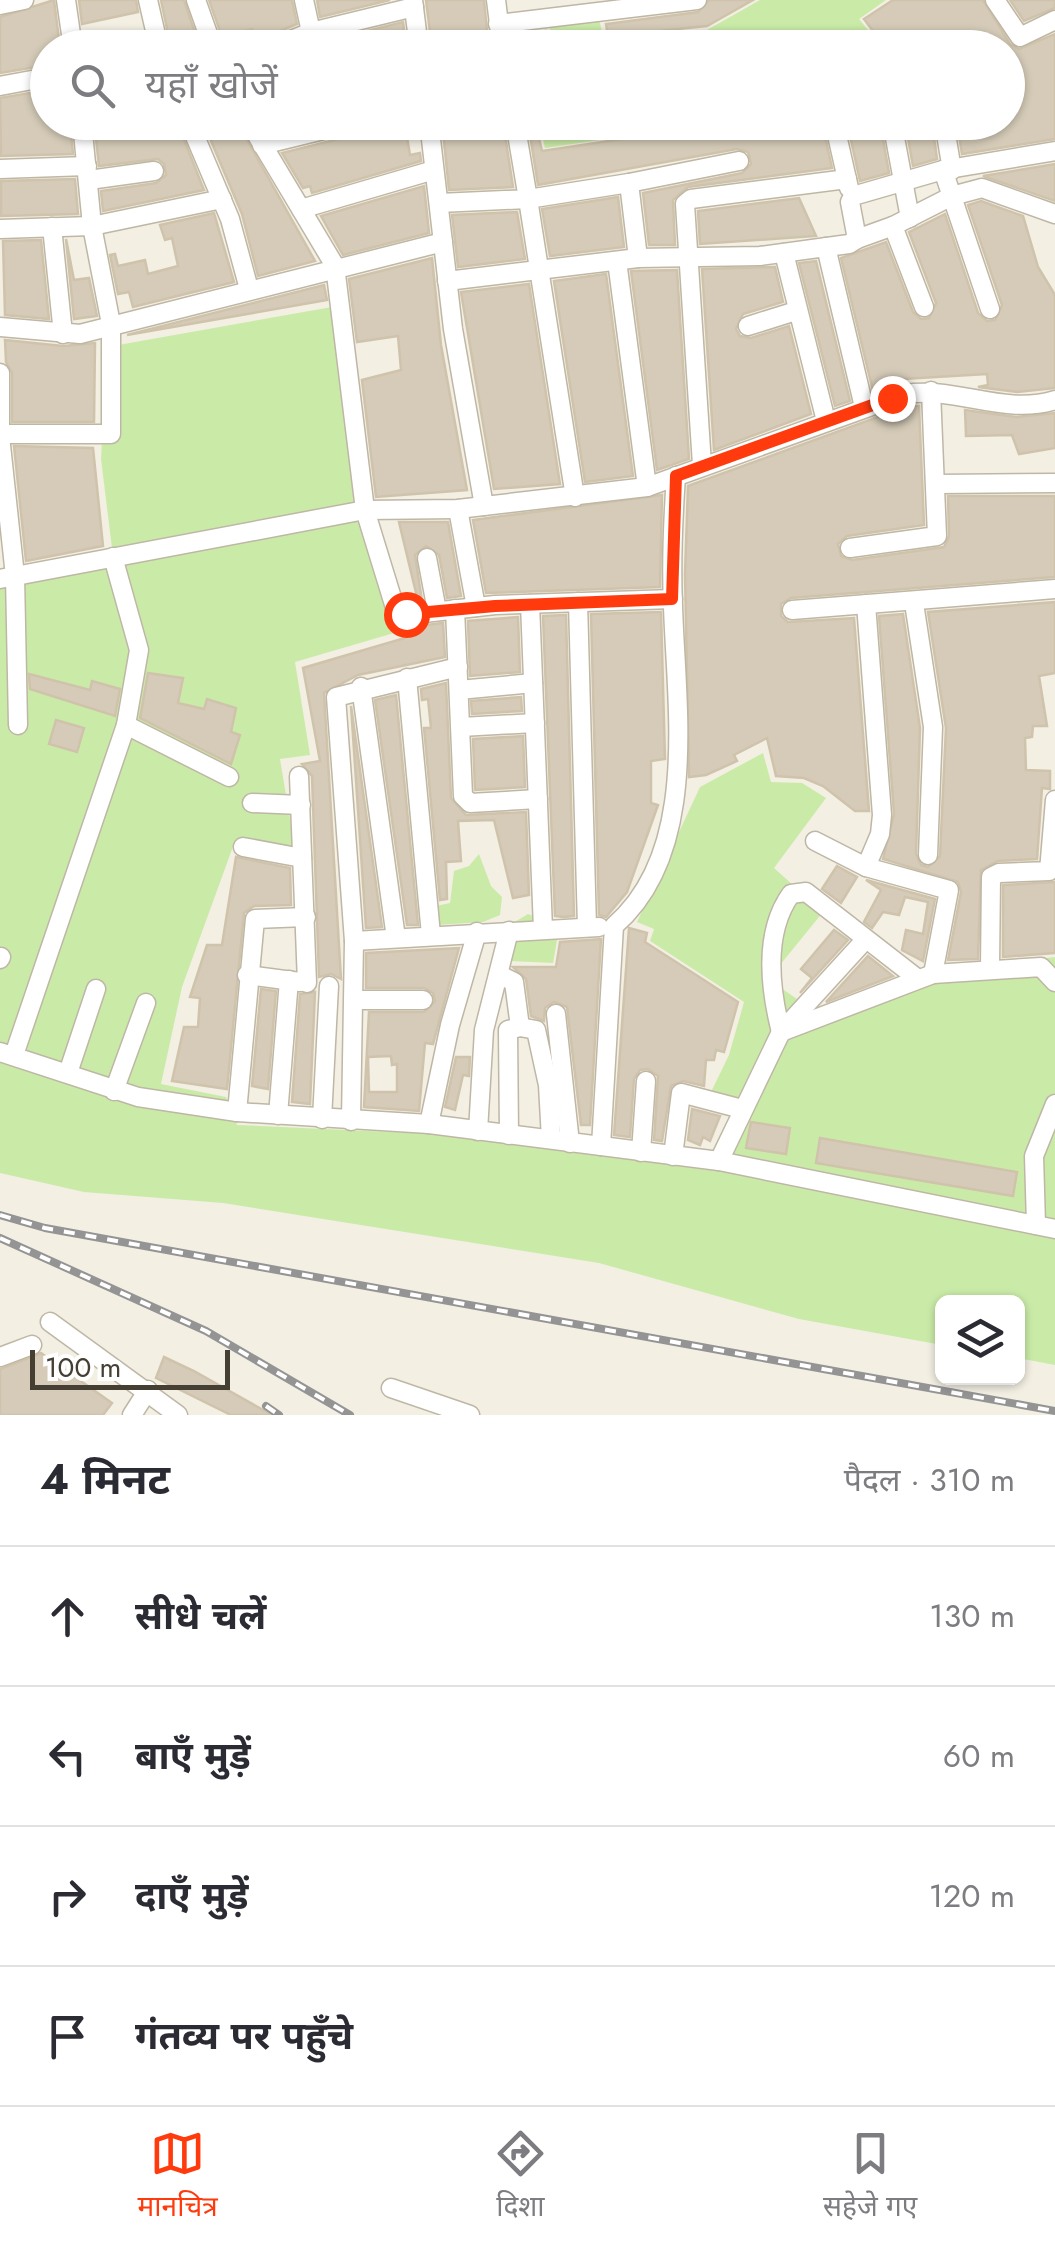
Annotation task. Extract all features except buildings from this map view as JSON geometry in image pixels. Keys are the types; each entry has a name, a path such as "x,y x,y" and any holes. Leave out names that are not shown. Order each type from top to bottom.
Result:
{"street":[{"path":"0,5 24,0"},
{"path":"66,0 70,30"},
{"path":"148,0 155,30"},
{"path":"196,0 207,30"},
{"path":"304,0 312,30"},
{"path":"496,0 500,30"},
{"path":"542,30 697,0"},
{"path":"995,0 1015,30"},
{"path":"319,30 414,4 417,30"},
{"path":"1025,35 1055,20"},
{"path":"0,86 30,80"},
{"path":"18,725 0,435 109,437 111,324 92,226 84,140"},
{"path":"197,140 222,199 249,288"},
{"path":"259,140 335,266 365,510 396,611 672,599"},
{"path":"262,145 282,140"},
{"path":"431,140 442,242 484,506"},
{"path":"518,140 576,496"},
{"path":"838,140 857,239"},
{"path":"896,140 904,180 901,222 924,307"},
{"path":"946,140 952,196 990,309"},
{"path":"702,465 685,208 692,199 849,188 1055,151"},
{"path":"439,203 528,199 739,161"},
{"path":"0,169 154,171"},
{"path":"301,208 434,170"},
{"path":"629,183 638,258"},
{"path":"448,281 638,258 826,248 901,222 952,196 982,188 1055,214"},
{"path":"0,229 92,226 222,199"},
{"path":"52,227 63,334"},
{"path":"0,327 63,334 442,242"},
{"path":"826,248 864,407"},
{"path":"784,253 826,421"},
{"path":"617,261 648,487"},
{"path":"748,326 796,311"},
{"path":"0,373 0,425"},
{"path":"850,548 934,539 940,530 931,391"},
{"path":"8,578 365,510 458,509 648,487 864,407 931,391 990,404 1034,406 1055,400"},
{"path":"354,941 614,926 634,910 672,819 676,476"},
{"path":"938,484 1055,483"},
{"path":"458,509 476,607"},
{"path":"113,557 139,650 126,725 7,1054 114,1091 237,1112 429,1124 719,1161 1055,1229"},
{"path":"427,558 446,610 458,667 465,802 538,799"},
{"path":"792,610 1055,589"},
{"path":"578,602 587,927"},
{"path":"914,603 933,726 928,855"},
{"path":"530,604 543,930"},
{"path":"866,604 882,815 880,834 866,867"},
{"path":"351,1121 354,941 335,700 338,694 361,687 458,667"},
{"path":"406,678 431,935"},
{"path":"460,690 533,683"},
{"path":"361,687 396,938"},
{"path":"461,726 535,723"},
{"path":"126,725 230,776"},
{"path":"278,1114 306,917 299,776"},
{"path":"990,968 992,877 994,873 1049,872 1055,800"},
{"path":"252,804 301,805"},
{"path":"815,842 866,867 949,890 925,977"},
{"path":"243,847 302,858"},
{"path":"781,1032 770,972 779,916 791,894 806,892 866,940 925,977"},
{"path":"237,1112 247,975 256,919 306,917"},
{"path":"601,1146 614,926"},
{"path":"478,1131 484,1030 509,931"},
{"path":"429,1124 450,1024 477,932"},
{"path":"719,1161 781,1032 866,940"},
{"path":"781,1032 925,977 1048,964 1055,982"},
{"path":"247,975 329,986 355,995 423,1000"},
{"path":"500,975 514,982 520,1027"},
{"path":"322,1119 329,986"},
{"path":"68,1073 96,989"},
{"path":"114,1091 146,1003"},
{"path":"556,1014 560,1141"},
{"path":"510,1135 507,1036 509,1028 520,1027 538,1034 560,1141"},
{"path":"641,1152 646,1081"},
{"path":"674,1156 681,1093 742,1109"},
{"path":"1036,1225 1034,1156 1055,1104"},
{"path":"50,1322 178,1415"},
{"path":"0,1357 32,1345"},
{"path":"391,1388 470,1415"},
{"path":"132,1415 148,1390"}],"green space":[{"path":"760,0 886,0 859,19 868,30 707,30"},
{"path":"599,19 602,30 550,30 549,23"},
{"path":"543,140 599,140 545,148"},
{"path":"332,307 355,498 394,633 295,662 310,755 280,759 295,849 235,841 182,987 161,1084 226,1097 237,1125 478,1136 704,1167 736,1103 711,1092 729,1055 744,1002 650,941 654,929 637,922 700,787 763,753 771,782 802,783 826,798 774,868 823,912 780,965 781,988 816,1012 930,972 1055,957 1055,1365 1025,1359 1025,1295 935,1295 935,1344 799,1319 599,1263 223,1203 84,1192 0,1173 0,587 104,566 112,548 101,459 107,347"},
{"path":"479,854 491,886 502,897 500,915 483,922 437,925 436,906 450,903 454,871 469,866"},
{"path":"528,914 549,922 558,935 553,963 509,961 513,923"}],"railway":[{"path":"0,1215 45,1228 1055,1411"},
{"path":"0,1238 206,1331 350,1415"},
{"path":"266,1406 279,1415"}],"route":[{"path":"406,614 672,599 676,476 892,398"}]}
